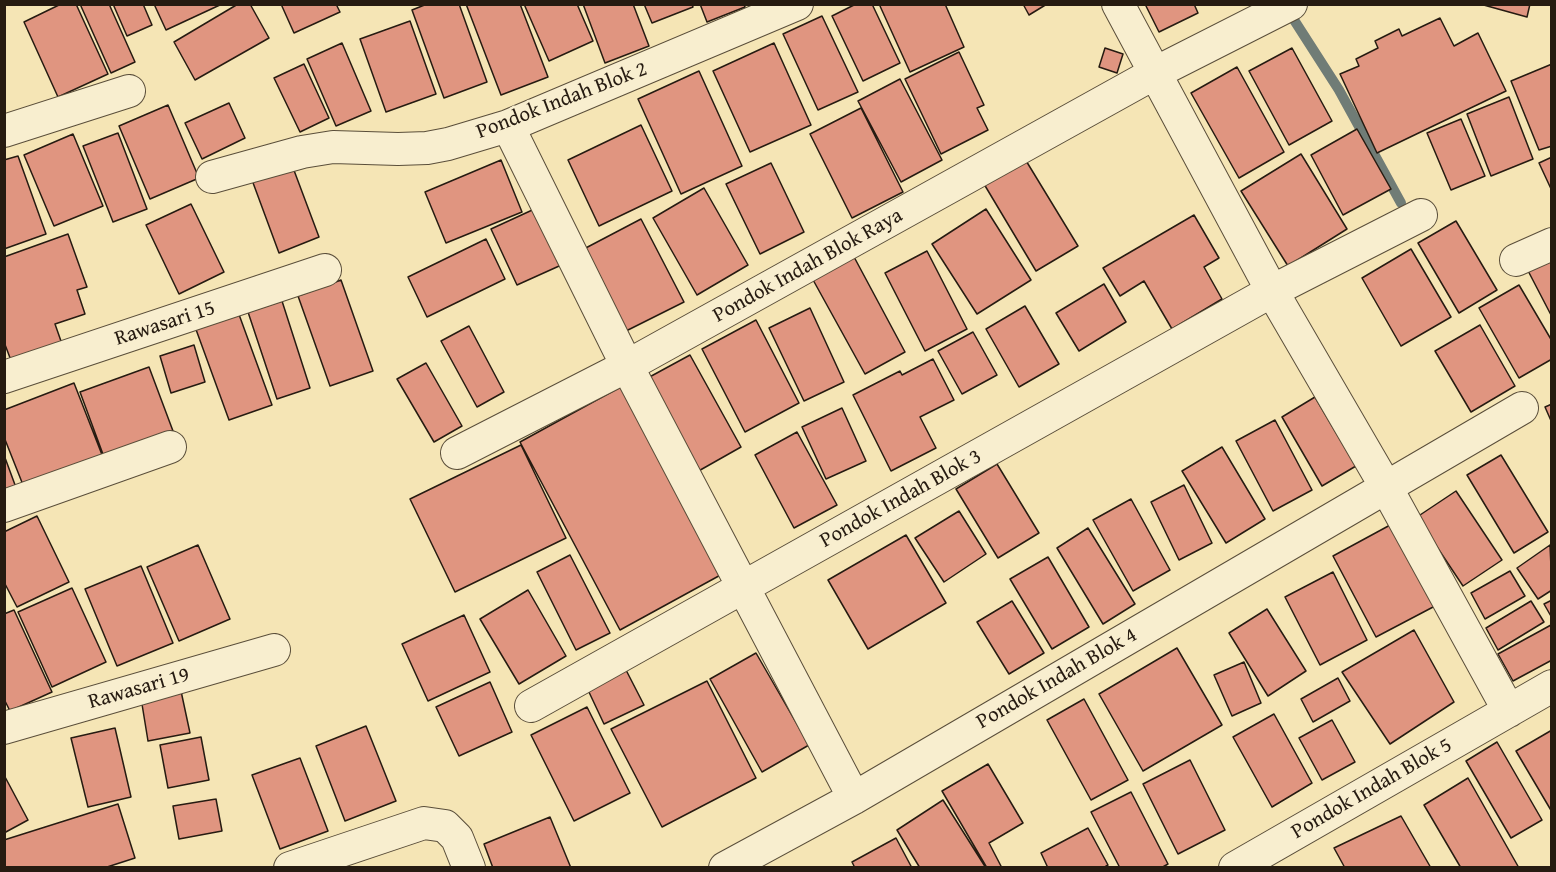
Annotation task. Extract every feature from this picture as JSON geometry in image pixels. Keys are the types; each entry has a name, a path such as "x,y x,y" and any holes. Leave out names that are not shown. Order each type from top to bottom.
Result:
{"street":[{"name":"Pondok Indah Blok 2","path":"212,177 302,152 333,147 398,149 427,148 448,144 508,126 797,4"},
{"path":"1118,4 1272,291 1386,487 1509,711"},
{"name":"Pondok Indah Blok Raya","path":"458,453 627,366 1155,73 1286,7"},
{"path":"4,130 129,91"},
{"path":"508,126 627,366 854,798"},
{"name":"Pondok Indah Blok 3","path":"531,706 1272,291 1421,215"},
{"path":"1516,260 1551,244"},
{"name":"Rawasari 15","path":"4,377 325,270"},
{"name":"Pondok Indah Blok 4","path":"725,867 854,798 1522,408"},
{"path":"4,506 170,447"},
{"name":"Rawasari 19","path":"4,728 274,650"},
{"name":"Pondok Indah Blok 5","path":"1235,867 1551,686"},
{"path":"290,867 424,824 445,826 457,838 469,867"}],"building":[{"path":"61,4 76,4 108,74 58,97 24,22"},
{"path":"80,4 109,4 135,62 111,73"},
{"path":"113,4 143,4 152,25 127,36"},
{"path":"154,4 222,4 166,30"},
{"path":"238,4 250,4 269,38 195,80 174,42"},
{"path":"281,4 336,4 340,12 294,33"},
{"path":"427,4 459,4 487,82 444,98 412,10"},
{"path":"466,4 520,4 548,77 501,95"},
{"path":"524,4 577,4 593,41 549,61"},
{"path":"583,4 633,4 649,46 605,63"},
{"path":"644,4 692,4 693,7 652,23"},
{"path":"700,4 744,4 745,7 707,22"},
{"path":"856,4 872,4 900,63 863,81 832,16"},
{"path":"882,4 945,4 964,47 910,72 880,6"},
{"path":"1023,4 1047,4 1029,15"},
{"path":"1145,4 1194,4 1198,13 1159,32"},
{"path":"1480,4 1530,4 1527,17"},
{"path":"822,16 858,92 818,110 783,34"},
{"path":"1440,18 1454,46 1478,33 1506,91 1377,153 1340,74 1359,66 1356,59 1378,48 1375,41 1399,29 1402,36"},
{"path":"410,21 436,94 386,112 360,39"},
{"path":"342,43 371,111 336,126 307,59"},
{"path":"774,43 811,125 750,152 713,71"},
{"path":"1105,48 1123,54 1117,73 1099,67"},
{"path":"1292,48 1332,121 1289,145 1249,71"},
{"path":"959,52 984,105 977,108 988,130 941,154 905,79"},
{"path":"304,64 329,118 300,132 274,78"},
{"path":"1552,64 1552,146 1539,150 1511,81"},
{"path":"1237,67 1284,152 1239,178 1191,93"},
{"path":"699,71 742,166 681,194 638,99"},
{"path":"900,79 942,160 901,182 858,101"},
{"path":"1509,97 1533,159 1491,176 1467,114"},
{"path":"229,103 245,138 202,159 185,123"},
{"path":"168,105 199,178 150,199 119,126"},
{"path":"861,108 903,192 852,218 810,134"},
{"path":"1461,119 1485,176 1451,190 1427,133"},
{"path":"641,125 672,191 599,226 568,160"},
{"path":"1357,129 1391,189 1343,215 1311,155"},
{"path":"118,133 147,209 113,222 83,146"},
{"path":"73,134 103,206 54,226 24,155"},
{"path":"1301,154 1347,229 1288,266 1241,191"},
{"path":"18,156 46,234 4,249 4,160"},
{"path":"1552,157 1552,191 1539,163"},
{"path":"1025,159 1078,246 1036,271 984,184"},
{"path":"501,160 522,212 446,243 425,192"},
{"path":"771,163 804,232 760,254 726,184"},
{"path":"292,165 319,237 279,253 252,180"},
{"path":"704,188 748,265 697,295 653,218"},
{"path":"191,204 224,272 179,294 146,225"},
{"path":"541,206 568,262 517,285 491,229"},
{"path":"986,209 1031,280 977,314 932,244"},
{"path":"1194,215 1219,258 1204,267 1222,299 1172,329 1144,281 1120,296 1103,268"},
{"path":"641,219 684,302 622,333 580,251"},
{"path":"1456,221 1497,290 1459,313 1418,243"},
{"path":"68,234 87,287 77,290 85,314 55,324 62,344 12,363 4,342 4,257"},
{"path":"486,239 505,279 427,317 408,277"},
{"path":"1411,249 1451,317 1401,346 1362,278"},
{"path":"1552,249 1552,314 1551,315 1524,263"},
{"path":"927,251 967,329 925,351 885,273"},
{"path":"853,255 905,352 865,374 812,278"},
{"path":"341,280 373,371 330,386 298,296"},
{"path":"1104,284 1126,322 1079,351 1056,313"},
{"path":"1519,285 1552,341 1552,359 1519,378 1479,308"},
{"path":"282,301 310,388 277,399 248,312"},
{"path":"1025,306 1059,364 1019,387 986,329"},
{"path":"810,308 844,382 804,401 769,328"},
{"path":"237,309 272,405 229,420 194,324"},
{"path":"756,320 799,403 745,432 702,349"},
{"path":"1480,325 1515,386 1471,412 1435,351"},
{"path":"469,326 504,392 477,407 441,341"},
{"path":"973,332 997,375 962,394 938,351"},
{"path":"194,345 205,382 171,393 160,356"},
{"path":"690,355 741,447 695,473 644,380"},
{"path":"933,359 954,400 920,417 936,448 891,471 853,395 900,371 902,375"},
{"path":"426,363 462,426 434,442 397,379"},
{"path":"149,367 173,431 104,457 80,392"},
{"path":"74,383 106,465 27,495 4,437 4,410"},
{"path":"624,385 726,572 620,630 520,442"},
{"path":"1315,397 1356,466 1322,486 1282,417"},
{"path":"1552,404 1552,423 1545,407"},
{"path":"842,408 866,461 826,479 802,427"},
{"path":"1275,420 1312,490 1273,511 1236,441"},
{"path":"797,432 837,505 794,528 755,455"},
{"path":"521,445 566,538 455,592 410,499"},
{"path":"1222,447 1265,519 1226,543 1182,471"},
{"path":"4,455 18,493 4,498"},
{"path":"1501,455 1548,532 1514,553 1467,475"},
{"path":"997,464 1039,533 998,558 956,489"},
{"path":"1184,485 1212,543 1179,560 1151,502"},
{"path":"1456,491 1502,560 1463,586 1417,517"},
{"path":"1131,499 1170,570 1133,591 1093,520"},
{"path":"959,511 986,554 944,582 915,538"},
{"path":"37,516 69,582 17,607 4,582 4,532"},
{"path":"1392,524 1435,606 1376,637 1333,556"},
{"path":"1088,528 1135,604 1103,624 1057,548"},
{"path":"906,535 946,603 868,649 828,580"},
{"path":"198,545 230,619 179,641 147,567"},
{"path":"1550,545 1552,590 1538,599 1517,568"},
{"path":"570,555 610,633 576,650 537,572"},
{"path":"1048,557 1089,627 1052,649 1010,579"},
{"path":"141,566 173,643 117,666 85,589"},
{"path":"1510,571 1525,596 1485,619 1471,593"},
{"path":"1333,572 1367,640 1320,665 1285,597"},
{"path":"72,588 106,662 52,687 18,612"},
{"path":"528,590 566,656 519,684 480,619"},
{"path":"1552,600 1552,618 1544,604"},
{"path":"1012,601 1044,653 1009,674 977,622"},
{"path":"1531,601 1544,622 1498,650 1486,628"},
{"path":"1267,609 1306,671 1268,696 1229,633"},
{"path":"14,610 52,692 10,711 4,699 4,614"},
{"path":"464,615 490,672 428,701 402,644"},
{"path":"1551,625 1552,660 1513,681 1498,654"},
{"path":"1414,630 1454,702 1390,744 1342,672"},
{"path":"1177,648 1222,725 1143,771 1099,694"},
{"path":"756,653 809,745 762,772 710,679"},
{"path":"1244,662 1261,703 1232,716 1214,675"},
{"path":"626,670 644,705 604,724 588,690"},
{"path":"1338,678 1350,701 1313,722 1301,699"},
{"path":"707,681 756,778 662,827 611,729"},
{"path":"490,682 512,732 459,756 436,707"},
{"path":"181,691 190,733 148,741 141,698"},
{"path":"1084,699 1128,780 1091,800 1047,720"},
{"path":"587,707 630,793 574,821 531,735"},
{"path":"1274,714 1312,783 1272,807 1233,737"},
{"path":"1332,720 1355,762 1322,780 1299,738"},
{"path":"366,726 396,801 345,821 316,746"},
{"path":"115,728 131,797 88,807 71,738"},
{"path":"1552,730 1552,812 1516,751"},
{"path":"201,737 209,780 168,788 160,745"},
{"path":"1497,742 1542,820 1511,838 1466,761"},
{"path":"300,758 328,831 280,849 252,775"},
{"path":"1190,760 1225,830 1178,854 1143,784"},
{"path":"988,764 1023,823 989,843 1002,868 987,868 942,791"},
{"path":"4,775 28,820 4,833"},
{"path":"1468,778 1519,868 1461,868 1424,805"},
{"path":"1131,792 1168,864 1161,868 1120,868 1091,812"},
{"path":"216,799 222,831 179,839 173,806"},
{"path":"943,800 986,868 920,868 897,830"},
{"path":"118,804 135,858 104,868 4,868 4,840"},
{"path":"1401,816 1431,868 1345,868 1334,848"},
{"path":"550,817 571,868 493,868 484,844"},
{"path":"1088,828 1108,865 1103,868 1048,868 1041,853"},
{"path":"896,838 912,868 855,868 852,862"}],"waterway":[{"path":"1287,9 1339,90 1401,203"}]}
